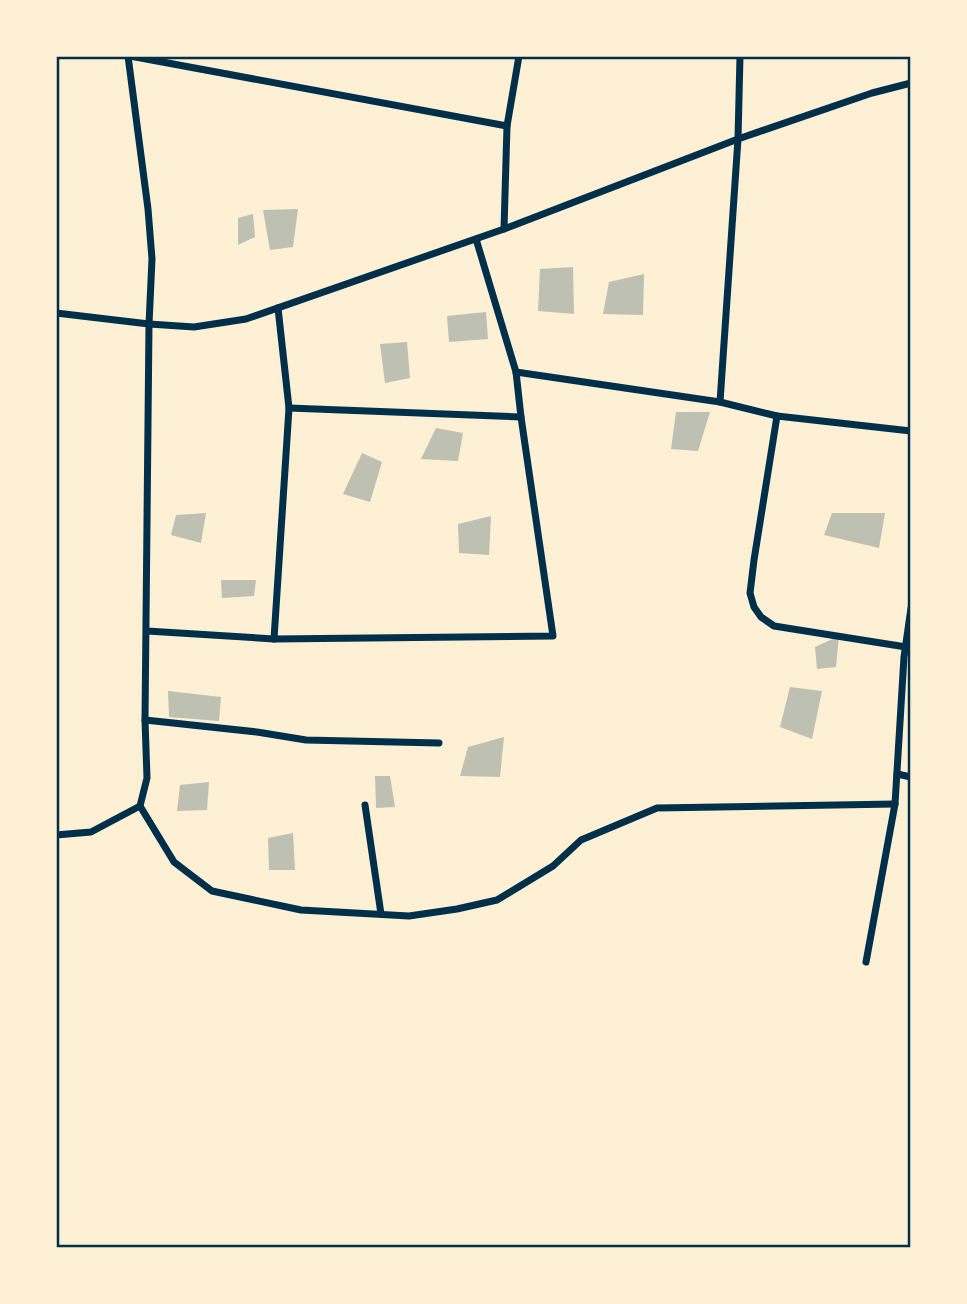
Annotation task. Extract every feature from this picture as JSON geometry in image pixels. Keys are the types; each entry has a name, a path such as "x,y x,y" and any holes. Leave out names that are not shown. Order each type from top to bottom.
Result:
{"street":[{"path":"507,126 129,56 152,259 145,720 147,778 140,806 174,862 212,891 301,910 409,915 457,909 497,900 553,866 581,840 657,808 895,804"},
{"path":"504,229 507,126 519,56"},
{"path":"720,402 738,139 740,56"},
{"path":"56,313 194,327 246,319 504,229 738,139 872,93 911,83"},
{"path":"147,631 274,639 553,636 520,417 516,372 476,239"},
{"path":"274,639 289,408 278,308"},
{"path":"516,372 720,402 777,416 911,431"},
{"path":"289,408 520,417"},
{"path":"777,416 750,593 754,607 761,617 774,626 906,647"},
{"path":"866,962 895,804 911,607"},
{"path":"145,720 306,740 439,743"},
{"path":"897,774 911,777"},
{"path":"366,805 381,914"},
{"path":"56,835 91,832 140,806"}],"building":[{"path":"298,209 293,247 270,250 263,210"},
{"path":"253,214 255,237 238,245 238,218"},
{"path":"573,267 574,314 538,311 540,269"},
{"path":"644,274 643,315 603,314 609,282"},
{"path":"486,312 488,339 449,342 447,316"},
{"path":"407,342 410,378 385,383 380,344"},
{"path":"676,412 710,412 698,451 671,449"},
{"path":"436,428 463,433 458,461 421,459"},
{"path":"362,453 382,462 370,502 343,494"},
{"path":"206,513 201,543 171,535 176,515"},
{"path":"832,513 885,513 879,548 824,535"},
{"path":"491,516 489,555 459,553 458,524"},
{"path":"221,580 256,580 254,596 222,598"},
{"path":"839,636 836,667 817,669 815,647"},
{"path":"790,687 822,691 812,739 780,727"},
{"path":"168,691 221,697 219,721 169,717"},
{"path":"504,737 500,777 460,776 468,747"},
{"path":"375,776 390,776 395,807 376,808"},
{"path":"209,782 207,810 177,811 180,785"},
{"path":"293,833 295,870 269,870 268,838"}]}
